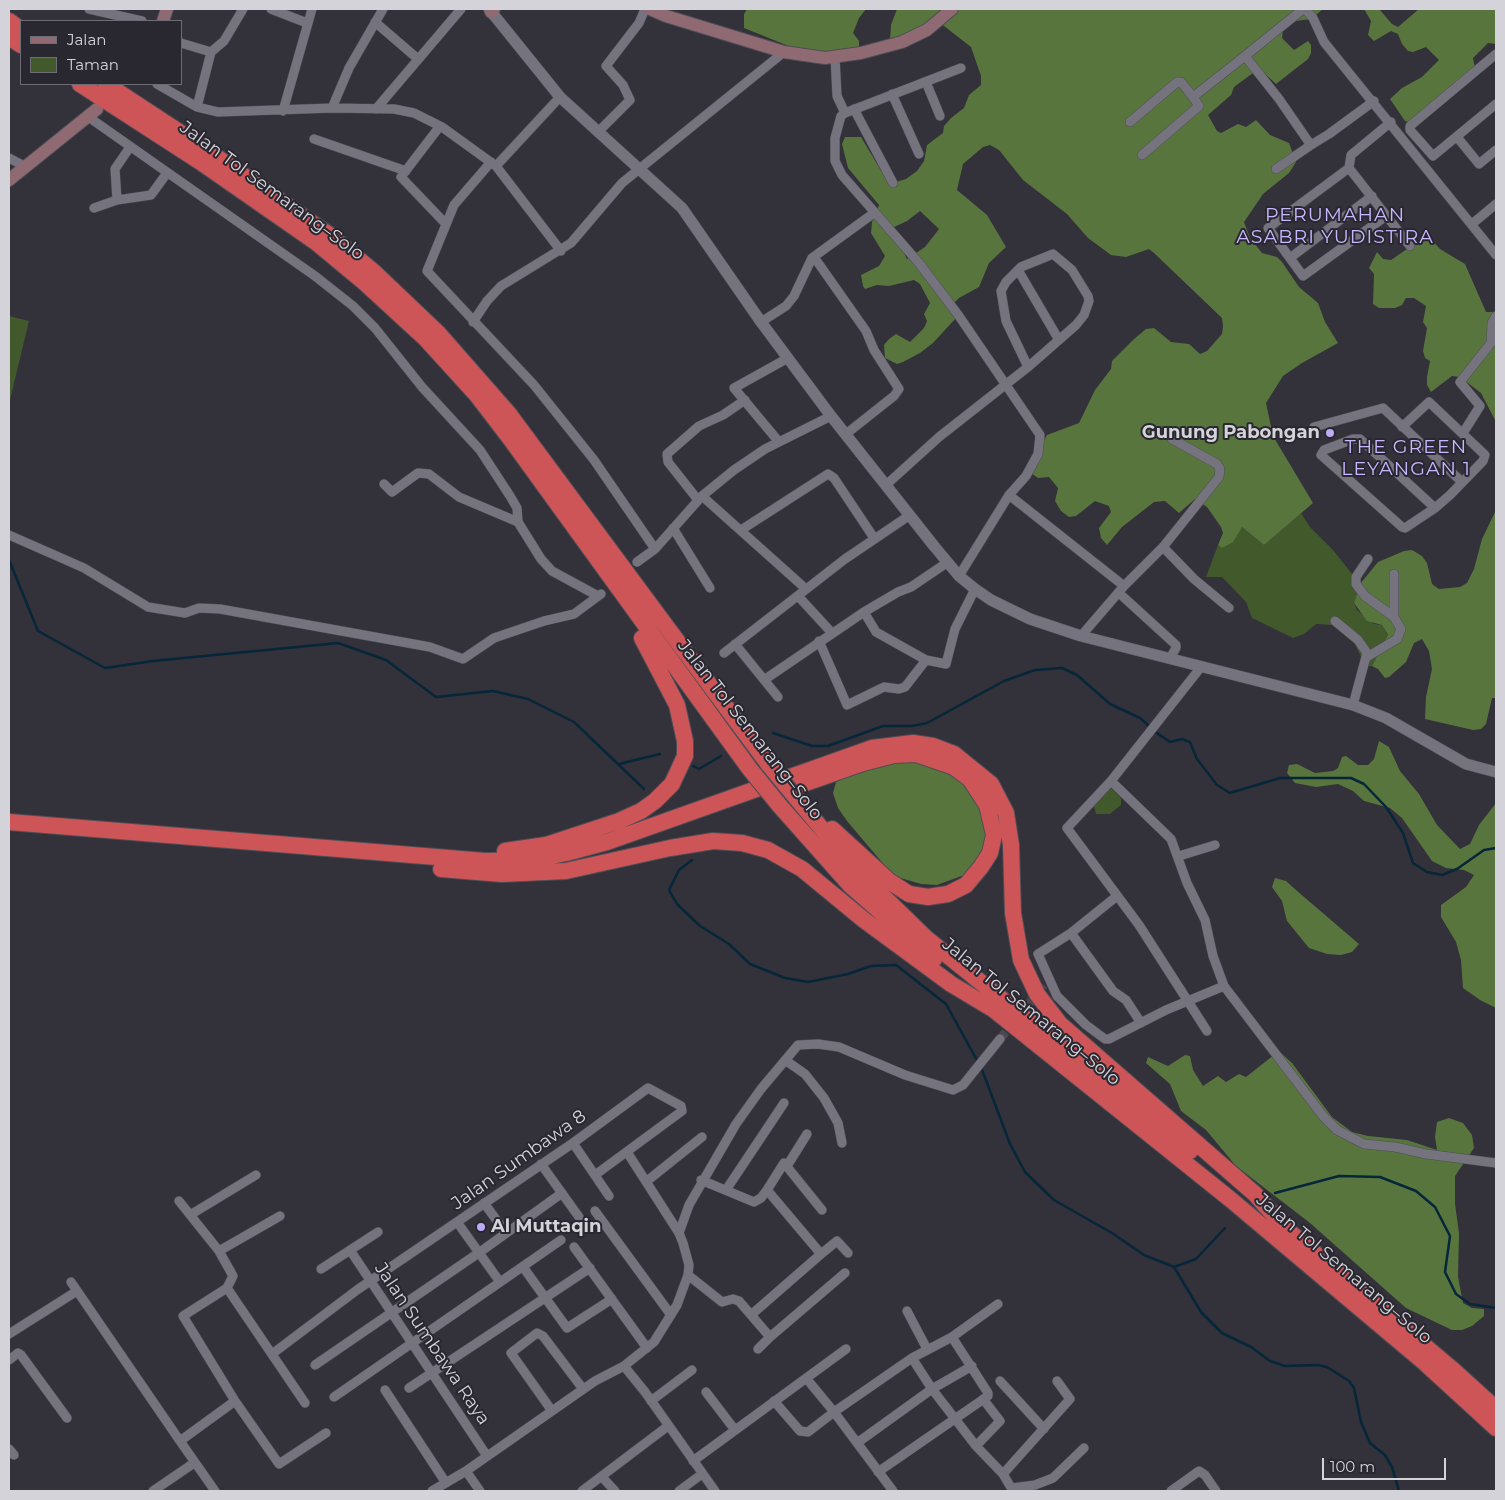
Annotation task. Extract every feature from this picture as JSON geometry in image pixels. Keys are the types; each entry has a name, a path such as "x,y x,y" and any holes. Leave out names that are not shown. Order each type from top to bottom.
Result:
{"highway":[{"path":"9,22 20,29"},
{"path":"9,37 20,44"},
{"name":"Jalan Tol Semarang–Solo","path":"82,85 259,202 317,243 364,282 425,338 476,394 749,768 850,885 991,1008 1230,1199 1432,1369 1496,1428"},
{"name":"Jalan Tol Semarang–Solo","path":"108,85 206,149 328,234 375,273 438,333 509,414 768,765 855,869 926,938 1287,1230 1452,1369 1496,1409"},
{"path":"398,854 474,850 509,851 546,845 580,835 641,811 656,801 672,784 685,756 686,741 677,705 658,664 590,548"},
{"path":"9,822 485,861 532,860 607,842 872,748 913,743 933,746 954,754 992,784 1006,813 1011,845 1013,913 1021,960 1036,994 1060,1024 1255,1194 1287,1230"},
{"path":"502,874 564,864 616,850 734,807 864,763 894,755 916,754 934,758 954,767 970,778 987,805 994,835 990,853 966,884 948,894 928,897 909,894 889,881 794,795"},
{"path":"9,833 502,874 566,872 670,848 713,841 742,843 768,850 802,869 864,920 951,984 991,1008"}],"main road":[{"path":"650,9 666,16 784,52 824,58 861,54 902,42 927,30 952,9"},
{"path":"9,180 92,112"}],"street":[{"path":"88,9 138,20"},
{"path":"197,107 211,52 224,41 243,9"},
{"path":"271,9 307,23"},
{"path":"283,111 312,9"},
{"path":"332,108 349,68 383,9"},
{"path":"376,109 461,9"},
{"path":"599,131 630,100 623,85 606,66 639,23 645,9"},
{"path":"1194,97 1304,9 1313,18 1324,42 1391,122 1496,255"},
{"path":"491,10 560,97 641,169 692,221 761,322 831,416 959,576 991,600 1030,620 1081,636 1353,705 1386,718 1466,764 1496,772"},
{"path":"375,22 418,59"},
{"path":"182,43 211,52"},
{"path":"474,322 486,301 500,286 561,251 583,231 622,183 641,169 674,139 784,52"},
{"path":"1244,56 1279,99 1311,144"},
{"path":"835,57 837,96 845,113"},
{"path":"1495,58 1410,126 1412,133 1434,156 1496,104"},
{"path":"959,576 1009,495 1026,476 1038,454 1040,435 959,316 919,263 842,176 835,161 835,138 841,116 845,113 961,68"},
{"path":"926,82 940,116"},
{"path":"1130,122 1177,82 1181,82 1199,106 1142,155"},
{"path":"159,85 197,107 207,110 236,113 332,108 404,111 440,126 494,164 561,251"},
{"path":"892,94 919,154"},
{"path":"560,97 460,196 446,222 427,271 534,385 594,460 654,549"},
{"path":"1276,169 1374,101"},
{"path":"854,109 893,183"},
{"path":"9,535 84,568 148,607 185,613 199,608 220,609 430,647 463,659 486,642 544,621 574,614 600,595 552,571 541,559 518,522 517,508 480,450 422,387 375,328 348,302 316,276 130,147 92,112"},
{"path":"1386,216 1305,277 1268,228 1349,168 1351,155 1391,122"},
{"path":"440,126 401,177 446,222"},
{"path":"1457,137 1479,164 1496,150"},
{"path":"314,139 406,171"},
{"path":"117,200 115,169 130,147"},
{"path":"9,158 26,167"},
{"path":"1349,168 1410,246"},
{"path":"94,208 117,200 151,195 168,173"},
{"path":"1290,258 1372,196"},
{"path":"1472,224 1496,204"},
{"path":"761,322 786,306 794,296 814,257 874,213"},
{"path":"886,485 939,437 1028,367 1084,315 1088,296 1072,270 1053,254 1036,259 1018,270 1003,286 1001,297 1006,321 1028,367"},
{"path":"814,257 866,331 874,350 899,389 894,396 846,434"},
{"path":"1018,270 1059,340"},
{"path":"1463,433 1480,406 1460,382 1491,343 1492,323 1496,316"},
{"path":"779,442 745,400 734,390 736,385 788,358"},
{"path":"745,400 723,415 699,426 666,454 668,462 700,498 742,530 806,589"},
{"path":"1402,427 1427,402 1485,455 1483,461 1435,508 1403,528 1324,459 1321,452 1353,439 1360,439 1435,508"},
{"path":"1314,426 1382,408 1462,482"},
{"path":"637,562 654,549 700,498 749,459 831,416"},
{"path":"1081,636 1121,589 1163,547 1206,494 1220,473 1217,464 1172,439"},
{"path":"384,484 392,492 418,473 429,474 459,497 518,522"},
{"path":"742,530 828,474 837,482 874,538"},
{"path":"1009,495 1121,589 1176,645 1170,658"},
{"path":"724,653 874,538 910,515"},
{"path":"673,528 710,588"},
{"path":"1163,547 1194,579 1228,608"},
{"path":"1367,657 1400,636 1402,629 1394,617 1365,596 1356,584 1356,577 1368,559"},
{"path":"764,680 864,612 916,584 948,562"},
{"path":"1394,574 1394,617"},
{"path":"864,612 876,632 926,660 945,665 954,629 975,588"},
{"path":"798,596 832,633"},
{"path":"1335,621 1365,648 1367,657 1353,705"},
{"path":"819,641 847,706 884,687 899,689 905,687 926,660"},
{"path":"735,644 778,697"},
{"path":"1201,666 1111,781 1067,828 1117,896 1189,1001 1207,1031"},
{"path":"1111,781 1167,833 1179,856 1187,883 1205,920 1213,956 1224,986 1278,1055 1308,1098 1337,1130 1364,1144 1496,1163"},
{"path":"1179,856 1215,845"},
{"path":"1117,896 1071,933 1038,954 1047,983 1061,1002 1105,1039 1109,1040 1141,1023 1224,986"},
{"path":"1071,933 1111,990 1126,1000 1141,1023"},
{"path":"679,1232 701,1180 736,1124 798,1045 818,1044 839,1047 905,1075 953,1090 963,1085 1000,1039"},
{"path":"785,1060 805,1074 824,1098 838,1123 842,1143"},
{"name":"Jalan Sumbawa 8","path":"272,1354 370,1281 573,1143 648,1088 681,1106 682,1111 627,1152"},
{"path":"726,1190 784,1103"},
{"path":"787,1166 807,1134"},
{"path":"647,1182 702,1137"},
{"path":"573,1143 609,1196"},
{"path":"432,1491 466,1471 582,1389 609,1372 624,1366 647,1348 671,1315 684,1291 689,1265 679,1232 627,1152 595,1175"},
{"path":"701,1180 754,1202 761,1198 767,1190 783,1163 822,1210"},
{"path":"541,1164 579,1217"},
{"path":"190,1215 256,1175"},
{"path":"767,1190 821,1254"},
{"path":"315,1365 391,1311 480,1252 562,1193"},
{"path":"179,1201 219,1251 233,1276 227,1288 183,1316 234,1401 280,1464 326,1433"},
{"path":"484,1203 506,1233"},
{"path":"596,1211 671,1315"},
{"path":"219,1251 280,1216"},
{"path":"457,1222 500,1282"},
{"path":"321,1269 378,1232"},
{"path":"334,1396 560,1240"},
{"path":"751,1315 837,1241 848,1253"},
{"path":"574,1247 647,1348"},
{"name":"Jalan Sumbawa Raya","path":"350,1250 487,1456"},
{"path":"523,1267 568,1329 612,1300"},
{"path":"409,1388 590,1268"},
{"path":"758,1349 845,1274"},
{"path":"688,1275 722,1302 733,1299 739,1301 770,1337"},
{"path":"70,1282 215,1491"},
{"path":"227,1288 305,1403"},
{"path":"9,1334 77,1292"},
{"path":"774,1401 804,1434 912,1358 952,1336 998,1304"},
{"path":"907,1311 927,1349"},
{"path":"552,1411 512,1355 513,1350 537,1333 543,1336 582,1389"},
{"path":"878,1472 954,1418 983,1400 988,1393 952,1336"},
{"path":"693,1461 846,1349"},
{"path":"9,1360 16,1354 21,1355 67,1418"},
{"path":"912,1358 932,1389 976,1446 1003,1474 1012,1490 1035,1485 1053,1478 1084,1448"},
{"path":"624,1366 715,1491"},
{"path":"858,1443 932,1389 972,1366"},
{"path":"651,1401 692,1370"},
{"path":"806,1378 858,1443 893,1491"},
{"path":"1000,1381 1044,1429"},
{"path":"1003,1474 1070,1399 1057,1381"},
{"path":"385,1390 446,1483"},
{"path":"706,1392 735,1430"},
{"path":"976,1446 1000,1421 983,1400"},
{"path":"180,1441 234,1401"},
{"path":"582,1491 668,1426"},
{"path":"153,1491 194,1463"},
{"path":"466,1471 480,1491"},
{"path":"1171,1491 1199,1471 1205,1475 1216,1491"},
{"path":"679,1491 702,1474"},
{"path":"602,1476 615,1491"}],"green space":[{"path":"747,9 866,9 859,18 853,33 859,41 859,49 832,54 791,47 744,28 744,14"},
{"path":"897,9 1323,9 1311,19 1296,21 1283,30 1282,38 1294,50 1308,41 1311,45 1311,53 1308,59 1276,84 1261,70 1257,70 1234,87 1231,95 1208,115 1217,131 1221,133 1238,124 1246,127 1256,120 1270,135 1289,143 1296,162 1289,173 1263,194 1244,222 1250,238 1262,253 1277,257 1299,287 1318,303 1325,322 1338,343 1283,376 1266,403 1273,436 1313,503 1264,545 1242,527 1233,542 1222,548 1218,545 1223,533 1221,527 1207,507 1195,499 1179,513 1165,501 1154,502 1122,527 1107,545 1101,538 1099,528 1111,512 1109,506 1095,501 1076,516 1069,517 1061,511 1055,501 1058,488 1049,477 1038,478 1031,473 1039,448 1047,435 1079,423 1095,390 1111,369 1112,361 1146,329 1154,328 1171,342 1189,344 1200,354 1207,351 1222,334 1222,318 1149,249 1126,257 1111,255 1088,238 1067,214 1023,180 999,150 990,145 983,147 963,164 957,190 987,215 1006,247 989,263 979,287 959,298 954,303 956,318 933,343 920,353 897,364 885,358 884,345 889,339 896,334 910,342 924,328 927,321 924,314 930,303 920,284 914,280 889,286 877,285 865,289 863,286 861,275 879,266 885,256 871,233 872,222 879,205 848,168 842,144 845,137 861,137 889,184 906,179 917,171 924,161 927,145 943,133 944,126 964,108 969,95 981,85 981,76 971,47 935,19 910,33 890,40 891,25","holes":["920,211 939,229 925,247 907,259 892,228 907,221"]},
{"path":"1364,9 1379,9 1392,24 1398,27 1419,9 1496,9 1496,44 1488,43 1473,58 1475,68 1409,122 1405,121 1390,99 1402,88 1422,77 1439,60 1426,47 1413,52 1408,51 1402,44 1398,34 1391,31 1374,41 1368,35 1371,21"},
{"path":"1430,238 1440,249 1465,264 1486,312 1496,312 1496,422 1481,393 1460,377 1452,376 1431,392 1427,385 1430,361 1425,358 1423,351 1427,328 1423,322 1426,306 1414,298 1406,298 1402,305 1395,308 1379,308 1373,304 1374,274 1369,268 1377,252 1383,259 1391,260 1420,240"},
{"path":"9,316 29,321 9,404"},
{"path":"1496,510 1496,698 1492,698 1486,724 1481,729 1473,730 1425,719 1426,697 1432,669 1429,651 1422,639 1414,643 1406,662 1389,677 1385,678 1378,669 1372,666 1388,635 1382,625 1367,621 1354,603 1360,584 1378,562 1404,551 1412,550 1422,556 1427,563 1432,584 1439,589 1460,587 1467,583 1474,569 1482,539"},
{"path":"1301,513 1310,527 1333,550 1360,584 1354,603 1357,610 1374,624 1382,625 1388,636 1372,666 1365,666 1355,644 1332,625 1316,624 1304,634 1293,638 1252,618 1246,602 1222,577 1206,577 1218,545 1222,548 1242,527 1264,545"},
{"path":"1379,741 1389,747 1400,771 1419,794 1437,825 1460,849 1470,844 1479,825 1496,803 1496,1008 1463,988 1461,960 1456,942 1441,917 1441,905 1466,887 1474,875 1464,870 1446,868 1432,861 1402,818 1390,808 1364,801 1353,791 1338,784 1316,787 1295,783 1287,773 1289,765 1297,764 1315,773 1333,771 1338,768 1342,757 1346,756 1358,765 1368,765 1374,759"},
{"path":"929,761 967,784 981,801 989,842 967,874 937,885 921,884 897,877 891,873 847,821 838,808 833,793 836,782 877,763"},
{"path":"1111,788 1121,798 1121,805 1110,814 1096,814 1094,806"},
{"path":"1275,878 1286,881 1359,944 1352,952 1341,955 1327,954 1309,948 1287,921 1282,901 1272,887"},
{"path":"1279,1051 1292,1063 1332,1117 1352,1132 1368,1136 1407,1140 1437,1150 1435,1137 1437,1122 1449,1118 1463,1123 1472,1135 1474,1148 1455,1176 1455,1204 1459,1233 1458,1277 1463,1303 1472,1308 1484,1309 1484,1316 1472,1326 1462,1330 1452,1330 1406,1308 1310,1223 1236,1166 1206,1130 1181,1111 1170,1084 1146,1063 1148,1057 1168,1066 1185,1055 1190,1056 1193,1070 1203,1086 1218,1076 1226,1082 1239,1074 1246,1077"}],"waterway":[{"path":"9,560 38,631 105,668 153,661 338,643 386,660 436,697 493,691 528,699 574,722 644,789"},
{"path":"773,733 812,746 828,746 883,726 912,726 927,723 1004,681 1035,670 1062,668 1077,675 1110,704 1140,718 1150,727"},
{"path":"1154,731 1170,742 1182,739 1190,742 1197,759 1217,785 1230,793 1280,778 1351,778 1364,784 1386,807 1403,833 1413,863 1427,872 1442,875 1457,869 1484,850 1496,848"},
{"path":"619,764 660,754"},
{"path":"693,766 699,769 721,756"},
{"path":"692,860 679,870 669,890 677,904 700,926 729,944 750,964 785,978 808,982 848,974 871,966 896,965 946,1004 978,1062"},
{"path":"981,1067 1010,1144 1025,1172 1054,1200 1112,1233 1144,1255 1174,1267 1196,1259 1225,1228"},
{"path":"1275,1193 1339,1176 1380,1177 1416,1191 1435,1207 1450,1236 1445,1272 1456,1294 1470,1304 1496,1308"},
{"path":"1174,1267 1201,1312 1222,1333 1251,1347 1270,1361 1285,1366 1318,1365 1327,1367 1349,1381 1354,1388 1361,1422 1370,1443 1385,1455 1392,1467 1399,1491"}],"tunnel":[{"path":"1000,1039 1044,985"}],"place":[{"name":"Gunung Pabongan","path":"1330,433"},
{"name":"Al Muttaqin","path":"481,1227"}],"district":[{"name":"PERUMAHAN ASABRI YUDISTIRA","path":"1335,226"},
{"name":"THE GREEN LEYANGAN 1","path":"1406,458"}]}
